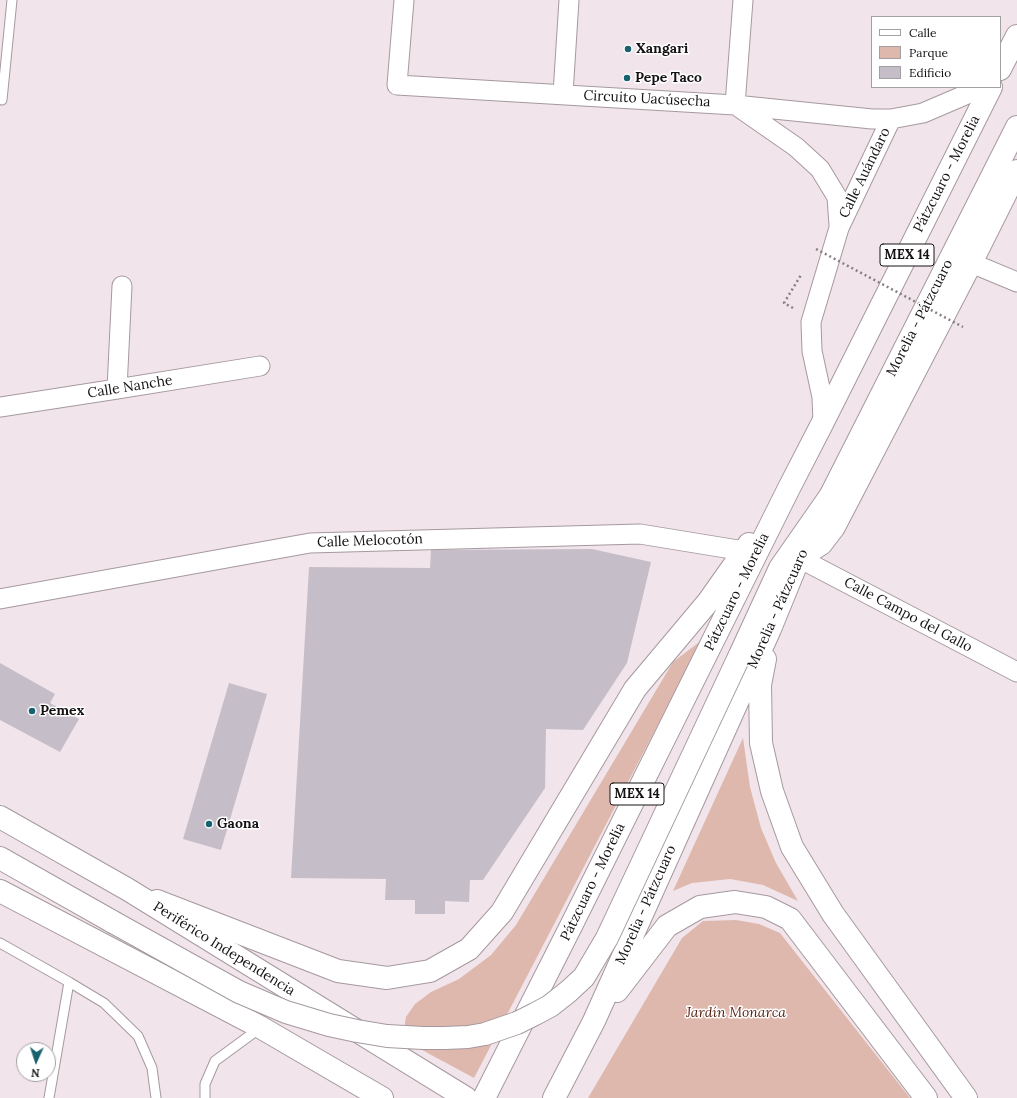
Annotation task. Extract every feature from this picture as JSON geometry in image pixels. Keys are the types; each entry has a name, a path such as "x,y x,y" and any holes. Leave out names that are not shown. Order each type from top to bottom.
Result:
{"main road":[{"path":"1001,67 1017,36"},
{"name":"Pátzcuaro - Morelia","path":"484,1098 990,88"},
{"name":"Morelia - Pátzcuaro","path":"554,1098 594,1021 770,629 799,558 833,492 962,259 1017,127"},
{"path":"799,558 821,544 834,527 962,259 1017,171"},
{"path":"127,889 338,972 387,978 430,971 469,949 502,912 635,689 708,602 788,490"},
{"path":"0,858 239,992 286,1012 329,1025 357,1031 387,1036 423,1038 468,1037 485,1034 517,1023 550,1006 584,977 607,938 780,568 833,492"},
{"path":"770,629 760,685 761,743 772,791 792,847 832,914 966,1098"},
{"name":"Periférico Independencia","path":"0,817 127,889 466,1098"},
{"path":"0,891 260,1028 382,1098"},
{"path":"594,1021 668,926 700,907 735,902 766,907 790,919 926,1098"}],"street":[{"name":"Circuito Uacúsecha","path":"404,0 397,85 735,105 872,119 891,119 923,113 964,95 974,88"},
{"path":"563,94 569,0"},
{"path":"735,105 743,0"},
{"name":"Calle Auándaro","path":"735,105 796,147 820,169 838,197 839,228"},
{"name":"Calle Auándaro","path":"823,422 822,397 812,351 811,322 839,228 891,119"},
{"path":"962,259 1017,282"},
{"path":"117,389 122,286"},
{"name":"Calle Nanche","path":"0,407 260,366"},
{"name":"Calle Melocotón","path":"0,599 310,543 640,534 744,551"},
{"name":"Calle Campo del Gallo","path":"799,558 1017,672"}],"lane":[{"path":"2,100 12,0"},
{"path":"0,943 69,982 104,1004 138,1036 152,1068 156,1098"},
{"path":"49,1098 69,982"},
{"path":"205,1098 205,1084 215,1061 260,1028"}],"path":[{"path":"816,249 962,327"}],"green space":[{"path":"702,640 474,1078 411,1044 404,1030 406,1017 415,1004 431,992 459,979 491,955 516,925 673,662"},
{"path":"743,738 750,787 761,828 776,863 798,901 763,885 730,879 692,883 673,891"},
{"name":"Jardín Monarca","path":"736,920 759,924 780,933 910,1098 588,1098 682,938 703,921"}],"building":[{"path":"592,549 651,562 627,663 583,730 546,729 545,788 483,880 470,880 469,902 445,901 445,914 415,914 415,900 385,900 386,879 291,878 309,567 430,568 431,550"},
{"name":"Pemex","path":"0,663 55,694 50,703 79,719 60,752 0,720"},
{"path":"229,683 267,694 221,850 183,839"}],"place":[{"name":"Xangari","path":"628,49"},
{"name":"Pepe Taco","path":"627,78"},
{"name":"Pemex","path":"32,711"},
{"name":"Gaona","path":"209,824"}]}
